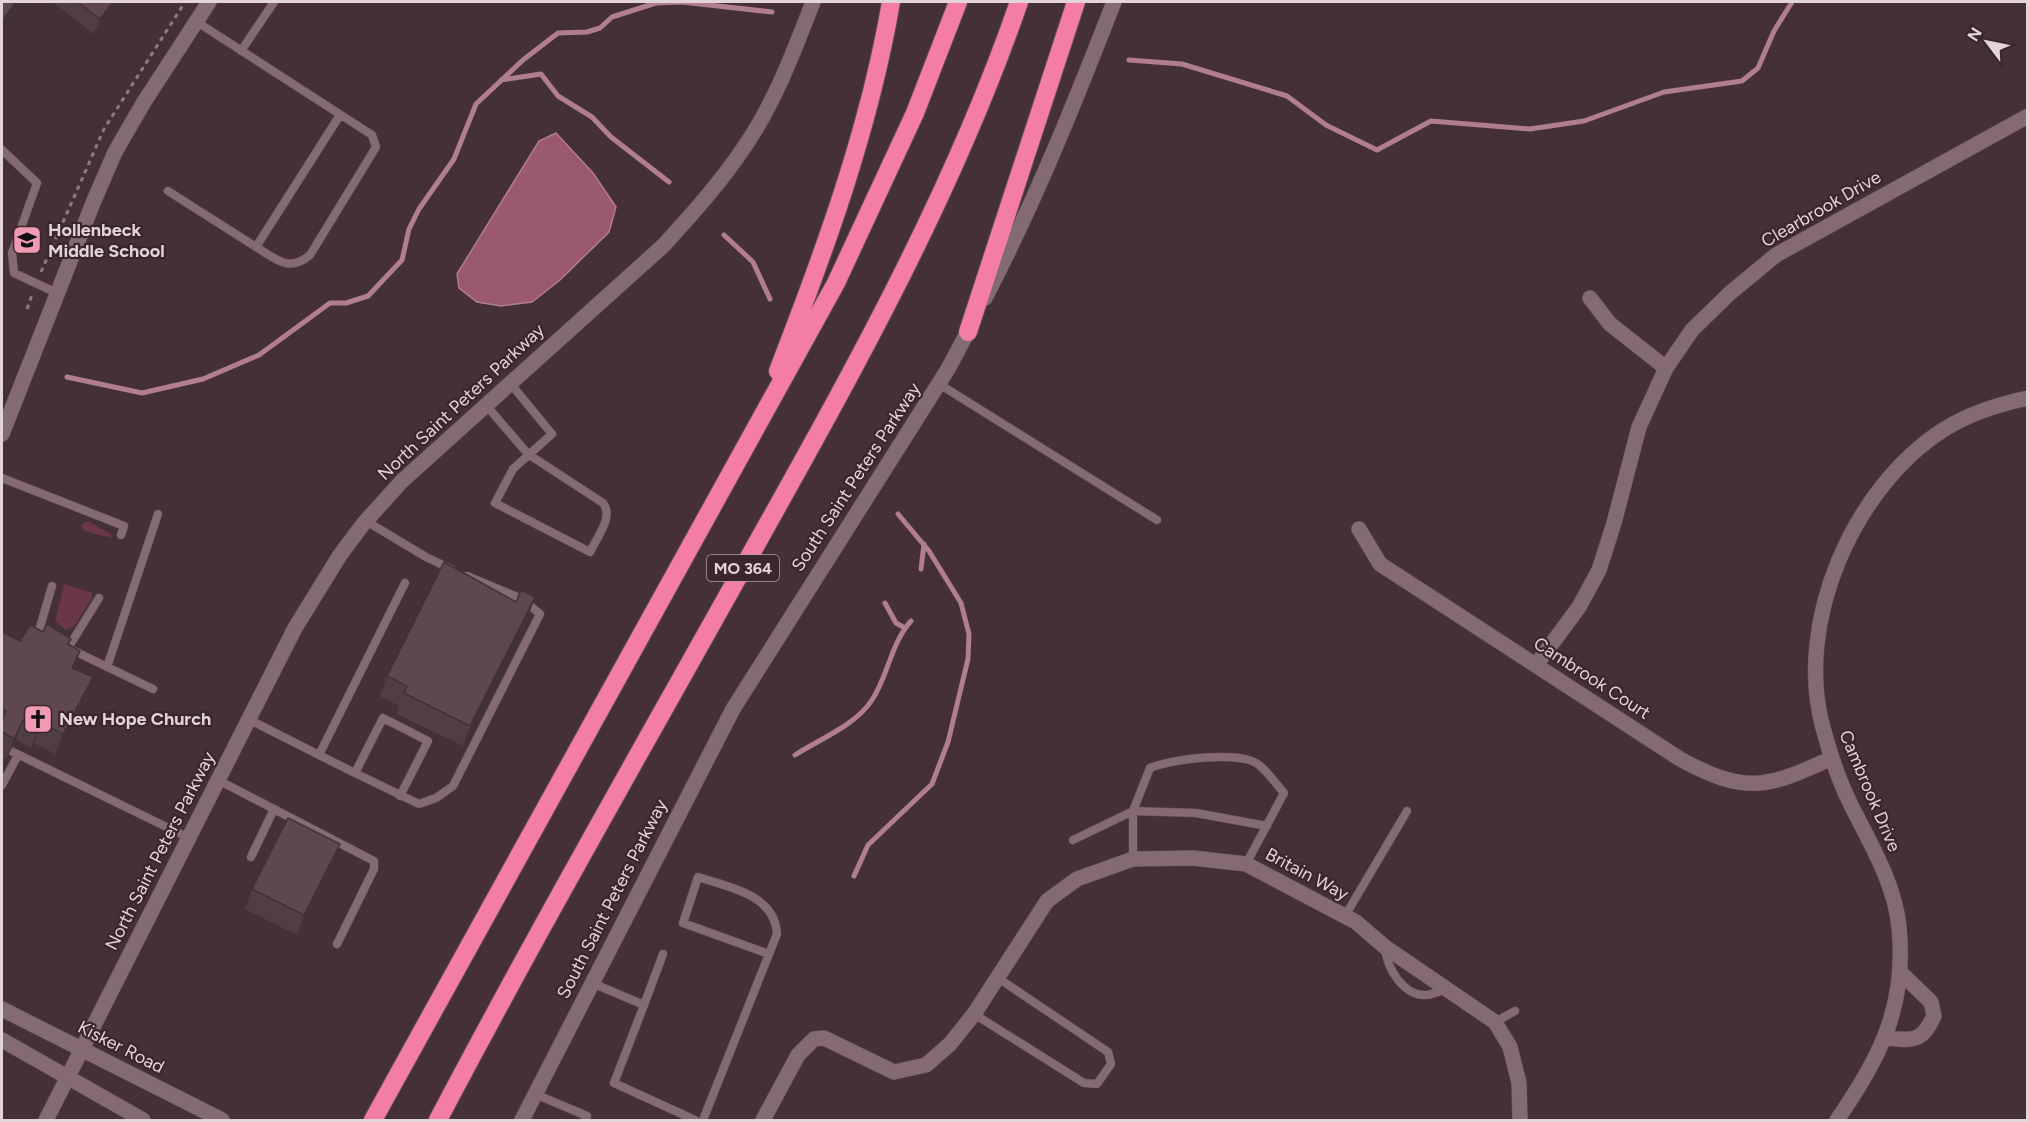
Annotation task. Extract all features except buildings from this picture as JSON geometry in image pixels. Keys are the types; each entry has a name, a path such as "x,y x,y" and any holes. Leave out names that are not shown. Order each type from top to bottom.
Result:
{"highway":[{"path":"752,437 814,279 846,188 874,87 891,2"},
{"name":"MO 364","path":"373,1120 825,304 878,196 915,113 958,2"},
{"name":"MO 364","path":"438,1120 574,869 886,310 942,193 1018,2"},
{"path":"968,332 1076,2"}],"main road":[{"path":"2,434 57,293 116,152 144,102 209,2"},
{"name":"North Saint Peters Parkway","path":"46,1120 248,719 324,579 366,521 429,454 664,245 722,178 747,144 772,99 790,63 813,2"},
{"name":"South Saint Peters Parkway","path":"522,1120 734,710 939,384 968,332 1031,206 1114,2"},
{"name":"Clearbrook Drive","path":"1536,664 1579,607 1599,570 1639,427 1666,368 1692,330 1730,293 1776,255 2028,116"},
{"path":"1590,298 1610,324 1666,368"},
{"name":"Cambrook Drive","path":"1838,1120 1868,1077 1886,1038 1900,973 1899,925 1875,849 1850,803 1822,725 1816,692 1818,626 1832,575 1856,524 1891,475 1943,430 2000,404 2028,398"},
{"name":"Cambrook Court","path":"1359,529 1380,564 1680,759 1713,777 1743,783 1769,784 1832,758"},
{"name":"Britain Way","path":"763,1120 798,1055 814,1039 824,1038 894,1072 926,1065 950,1044 974,1014 1047,901 1077,879 1133,860 1193,858 1246,864 1345,916 1356,922 1385,947 1495,1022 1510,1047 1519,1083 1520,1120"},
{"path":"1886,1038 1917,1039 1927,1032 1934,1016 1930,1002 1900,973"},
{"name":"Kisker Road","path":"2,1009 222,1120"},
{"path":"2,1040 143,1120"}],"lane":[{"path":"241,51 274,2"},
{"path":"168,191 286,264 300,264 310,255 376,147 372,135 197,22"},
{"path":"256,247 340,115"},
{"path":"2,150 37,183 12,252 14,273 57,293"},
{"path":"485,404 528,454 603,503 608,509 608,516 590,552 495,503 513,470 528,454 552,434 509,383"},
{"path":"939,384 1157,520"},
{"path":"2,478 124,526 121,535"},
{"path":"107,667 158,514"},
{"path":"248,719 419,804 436,798 453,786 540,614 522,599 438,563 366,521"},
{"path":"319,755 405,583"},
{"path":"48,639 38,634 52,586"},
{"path":"68,648 99,598"},
{"path":"58,644 153,689"},
{"path":"355,774 383,718 428,741 400,796"},
{"path":"9,750 189,838"},
{"path":"2,785 18,754"},
{"path":"1133,860 1133,811 1150,768 1170,760 1223,757 1258,763 1284,793 1246,864"},
{"path":"218,780 374,861 374,869 337,944"},
{"path":"251,857 274,808"},
{"path":"1073,840 1133,811 1196,813 1267,826"},
{"path":"1345,916 1407,811"},
{"path":"703,1120 777,934 777,927 774,918 759,900 750,894 698,877 683,923 769,954"},
{"path":"1385,947 1386,959 1394,975 1410,991 1426,995 1448,988"},
{"path":"663,954 614,1083 695,1120"},
{"path":"974,1014 1084,1083 1097,1084 1111,1064 1108,1052 998,978"},
{"path":"592,983 644,1005"},
{"path":"1495,1022 1515,1011"},
{"path":"536,1094 587,1116 585,1120"}],"shaded area":[{"path":"556,133 593,173 616,207 609,232 560,280 532,302 501,306 477,302 459,288 457,274 539,141"},
{"path":"88,521 111,534 112,538 84,531 81,525"},
{"path":"64,584 92,593 92,598 74,627 66,630 55,621"}],"waterway":[{"path":"67,377 142,393 203,379 259,355 330,303 346,303 368,296 402,260 409,229 419,209 454,159 476,104 523,60 558,33 587,32 600,28 612,17 656,3 682,2 772,12"},
{"path":"1129,60 1182,64 1287,96 1326,125 1377,150 1431,121 1530,129 1584,121 1664,92 1742,81 1758,68 1774,31 1792,2"},
{"path":"501,80 541,74 558,96 592,117 611,137 669,182"},
{"path":"724,235 753,262 770,299"},
{"path":"854,876 868,845 932,784 948,742 968,659 969,634 961,603 929,551 898,514"},
{"path":"921,569 924,544"},
{"path":"885,603 896,623 905,628"},
{"path":"795,755 837,731 865,709 877,691 899,639 911,621"}],"place":[{"name":"Hollenbeck Middle School","path":"27,240"},
{"name":"New Hope Church","path":"38,719"}]}
